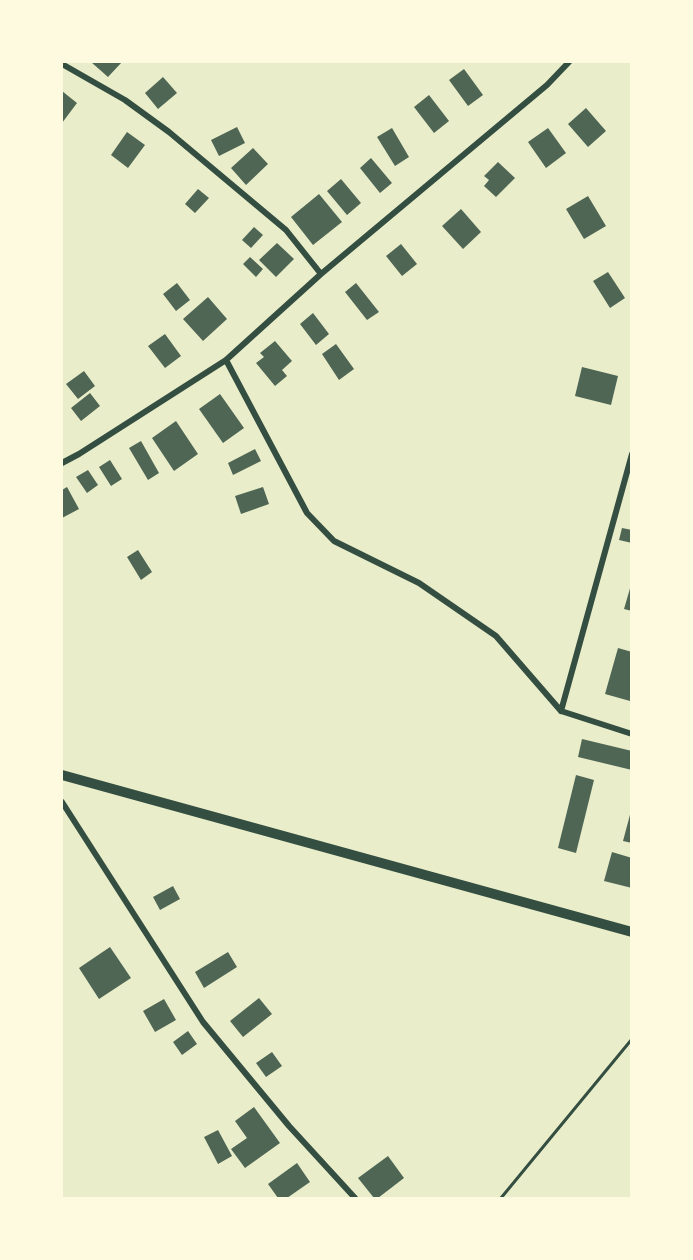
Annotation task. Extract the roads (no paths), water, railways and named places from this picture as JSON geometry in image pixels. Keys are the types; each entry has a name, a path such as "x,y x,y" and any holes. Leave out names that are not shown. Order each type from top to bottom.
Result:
{"street":[{"path":"62,463 226,360 321,274 547,85 569,62"},
{"path":"62,64 125,100 169,132 286,230 321,274"},
{"path":"226,360 307,513 334,541 419,583 496,636 561,711 632,734"},
{"path":"561,711 632,454"},
{"path":"62,775 632,932"},
{"path":"62,802 204,1022 289,1126 355,1198"}]}
